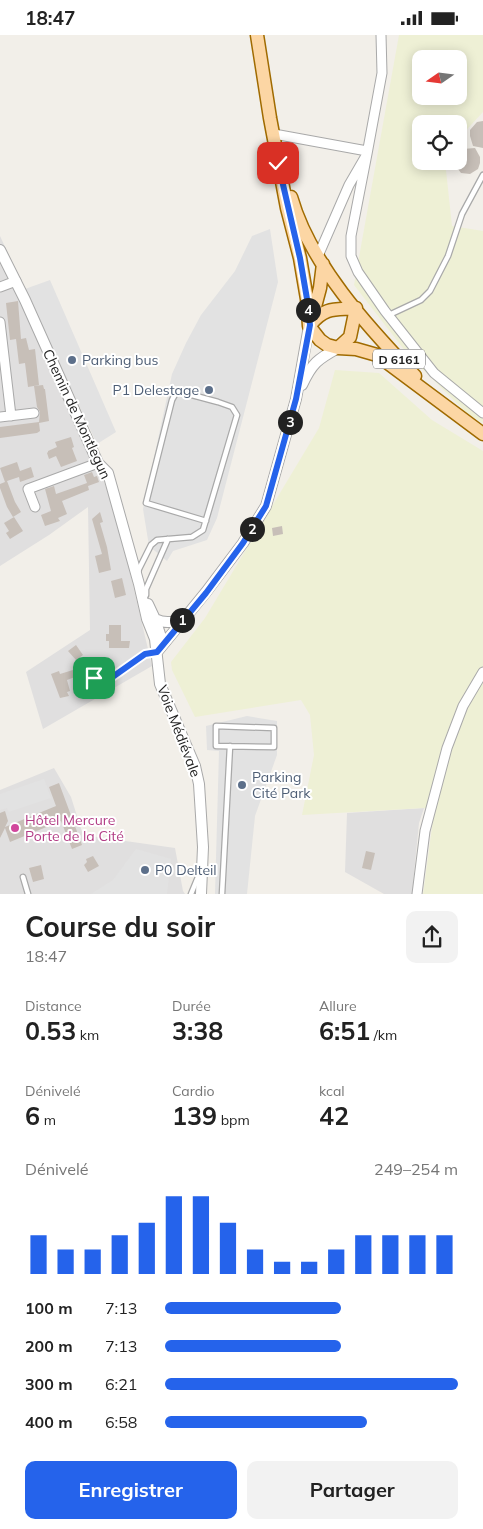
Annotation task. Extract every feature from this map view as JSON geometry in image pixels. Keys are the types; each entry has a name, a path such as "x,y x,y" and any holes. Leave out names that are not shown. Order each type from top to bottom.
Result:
{"main road":[{"name":"D 6161","path":"257,35 274,134 293,201 320,260 334,283 379,339 445,406 483,434"},
{"path":"270,118 287,208 300,258 310,325 320,340 327,345 356,349 377,355 445,406"},
{"path":"310,325 320,288 320,260"},
{"path":"310,325 317,317 328,310 356,308 350,337 338,348"}],"street":[{"path":"382,35 382,73 351,236 351,256 358,272 388,315 434,373 483,413"},
{"path":"274,134 367,152"},
{"path":"320,260 349,185 367,152"},
{"name":"Chemin de Montlegun","path":"0,250 16,281 98,463 108,473 142,602 155,639 157,652"},
{"path":"0,287 16,281"},
{"path":"0,321 3,373 11,416"},
{"path":"157,652 243,543 266,506 296,399 310,325"},
{"path":"296,399 309,368 338,348"},
{"path":"0,417 34,413"},
{"path":"35,507 28,489 98,463"},
{"name":"Chemin de Montlegun","path":"138,582 155,619 163,643"},
{"path":"155,619 169,623 184,619"},
{"name":"Voie Médiévale","path":"157,652 157,668 160,683 189,749 197,775 203,847 201,894"},
{"path":"417,894 425,831 447,748 463,706 483,672"}],"lane":[{"path":"388,315 422,300 430,291 448,256 462,215 483,175"},
{"path":"138,582 139,569 150,545 157,540 192,537 203,530 206,521 237,415 232,407 177,391 172,399 146,503 206,521"},
{"path":"145,599 146,589 168,539"},
{"path":"88,664 94,678 99,683 104,683 145,654 157,652"},
{"path":"216,726 274,728 274,747 230,746 216,746 216,726"},
{"path":"222,894 230,746"},
{"path":"191,894 202,867"},
{"path":"23,877 28,894"}],"shaded area":[{"name":"P1 Delestage","path":"270,229 278,282 217,518 207,540 173,551 167,561 149,546 143,509 172,374 201,315 235,271 252,236"},
{"path":"0,236 25,289 115,509 152,666 43,729 26,672 90,630 88,507 49,535 0,566"},
{"name":"Parking bus","path":"50,280 116,432 97,444 25,289"},
{"name":"Parking Cité Park","path":"247,716 277,721 277,755 255,816 247,894 215,894 219,751 207,750 206,726"},
{"path":"54,768 71,797 83,835 175,848 185,894 0,894 0,790"},
{"path":"44,779 51,798 9,812 7,808 0,810 0,794"},
{"path":"424,808 419,823 412,894 384,894 345,872 347,813"},
{"name":"P0 Delteil","path":"136,849 171,859 167,894 91,894 113,880"}],"green space":[{"path":"399,35 483,35 483,112 467,129 467,115 412,115 412,170 446,170 452,226 483,231 483,423 469,415 409,356 354,285"},
{"path":"335,370 379,373 432,420 483,451 483,894 423,894 434,812 424,808 302,815 314,755 310,715 301,700 195,717 172,670 171,662 205,618 319,428"}],"building":[{"path":"483,121 483,148 473,146 470,130 477,122"},
{"path":"475,148 480,157 478,169 470,174 461,173 459,170 467,170 467,149"},
{"path":"18,301 21,339 26,338 29,350 35,349 39,385 28,387 25,363 19,364 16,339 10,340 6,303"},
{"path":"43,385 49,421 39,423 40,431 37,433 0,438 0,427 39,422 40,412 37,407 34,386"},
{"path":"71,437 74,447 72,448 77,461 61,467 56,456 49,459 47,453 57,447 55,442"},
{"path":"17,462 20,471 31,467 34,477 20,482 19,477 7,481 21,512 13,517 0,488 0,484 5,482 0,468"},
{"path":"92,472 94,477 97,476 99,482 88,486 89,490 62,501 67,514 58,518 60,521 45,526 41,515 51,511 45,489 54,486 56,494 76,487 87,483 84,475"},
{"path":"100,512 103,522 100,523 111,570 99,573 95,556 102,554 92,519"},
{"path":"14,517 23,531 10,539 6,533 9,531 4,523"},
{"path":"282,526 283,534 273,536 272,528"},
{"path":"122,578 126,595 115,598 111,581"},
{"path":"109,625 121,625 121,641 130,641 129,648 109,648 106,634 109,634"},
{"path":"76,645 83,655 76,660 68,651"},
{"path":"73,670 75,677 67,680 70,691 67,692 69,696 60,698 51,674 59,671 60,674"},
{"path":"59,783 82,845 72,849 61,821 10,842 5,828 0,838 0,813 5,811 8,821 5,827 56,806 49,787"},
{"path":"366,851 375,853 371,870 362,868"},
{"path":"93,856 99,866 88,872 84,865 87,862 86,859"},
{"path":"41,865 44,879 33,882 29,868"}],"place":[{"name":"Parking bus","path":"72,360"},
{"name":"P1 Delestage","path":"209,390"},
{"name":"Parking Cité Park","path":"242,785"},
{"name":"Hôtel Mercure Porte de la Cité","path":"15,828"},
{"name":"P0 Delteil","path":"145,870"}],"route":[{"path":"94,678 99,683 104,683 145,654 157,652 206,593 243,543 266,506 296,399 310,325 300,258 278,163"}]}
